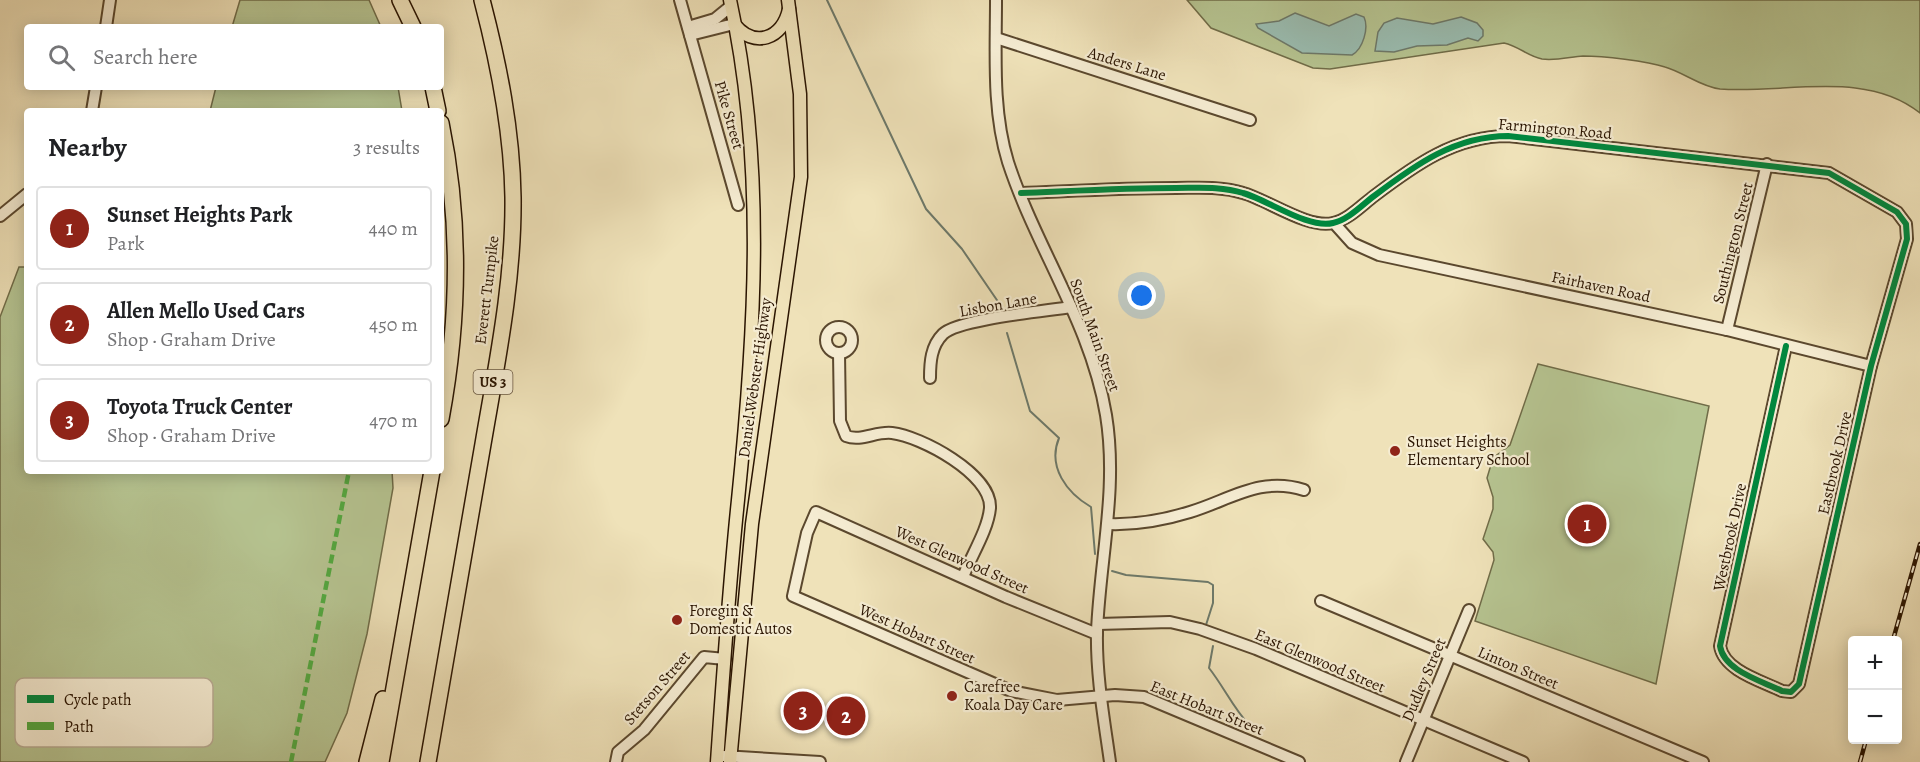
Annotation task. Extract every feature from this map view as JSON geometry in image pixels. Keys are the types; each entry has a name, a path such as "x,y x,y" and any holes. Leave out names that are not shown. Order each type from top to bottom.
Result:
{"highway":[{"path":"402,0 413,24"},
{"name":"Everett Turnpike","path":"429,762 501,334 512,231 513,190 507,121 496,55 482,0"},
{"path":"434,90 437,108"},
{"name":"Everett Turnpike","path":"444,143 452,198 456,267 451,350 444,398"},
{"path":"381,762 431,474"},
{"path":"438,762 460,579"},
{"path":"367,762 389,675 398,660"}],"main road":[{"name":"Daniel Webster Highway","path":"717,759 743,448 755,259 751,147 732,2"},
{"name":"Daniel Webster Highway","path":"730,759 753,518 801,177 800,94 787,2"},
{"path":"734,24 751,38 766,38 782,27 787,2"}],"street":[{"path":"106,24 110,0"},
{"name":"Pike Street","path":"680,0 738,205"},
{"name":"South Main Street","path":"996,0 996,93 1000,130 1009,164 1071,308 1095,371 1106,411 1112,471 1097,629 1101,696 1110,762"},
{"path":"689,31 716,19 732,2"},
{"path":"689,31 734,24"},
{"name":"Anders Lane","path":"996,38 1250,120"},
{"path":"92,108 96,90"},
{"name":"Farmington Road","path":"1334,223 1348,216 1432,156 1473,138 1491,136 1767,164 1836,176 1897,212 1906,224 1907,239"},
{"name":"Southington Street","path":"1727,330 1767,164"},
{"path":"1021,193 1220,188 1256,197 1315,223 1334,223"},
{"path":"0,216 24,196"},
{"name":"Fairhaven Road","path":"1334,223 1352,243 1380,255 1727,330 1871,366"},
{"name":"Eastbrook Drive","path":"1791,692 1799,684 1871,366 1907,239"},
{"name":"Lisbon Lane","path":"930,378 930,358 936,345 951,328 1071,308"},
{"name":"Westbrook Drive","path":"1785,346 1720,646 1723,656 1730,664 1782,690 1791,692"},
{"path":"839,353 840,421 846,436 856,439 893,433 920,440 962,466 987,494 990,509 987,521 963,577"},
{"path":"1108,524 1129,524 1181,514 1253,487 1284,485 1304,490"},
{"name":"West Glenwood Street","path":"793,596 807,533 816,512 963,577 1097,629"},
{"name":"West Hobart Street","path":"793,596 1011,692 1049,699 1101,696"},
{"name":"Linton Street","path":"1321,601 1702,762"},
{"name":"Dudley Street","path":"1406,762 1469,610"},
{"name":"East Glenwood Street","path":"1097,629 1163,622 1186,625 1256,649 1523,762"},
{"name":"Stetson Street","path":"617,757 644,730 704,657 725,659"},
{"name":"East Hobart Street","path":"1101,696 1130,695 1162,703 1299,762"},
{"path":"717,759 820,762"}],"green space":[{"path":"240,0 369,0 380,24 233,24"},
{"path":"1187,0 1920,0 1920,113 1898,100 1875,91 1824,86 1720,89 1657,65 1592,56 1542,59 1504,43 1330,69 1313,68 1211,28"},
{"path":"215,90 398,90 402,108 211,108"},
{"path":"19,267 24,267 24,474 392,474 393,488 367,634 347,713 325,762 0,762 0,317"},
{"path":"1538,364 1709,406 1656,684 1475,621 1494,560 1493,552 1483,539 1493,509 1493,497 1487,478 1493,458 1510,445"}],"water":[{"path":"1295,13 1329,26 1356,14 1364,17 1366,27 1362,43 1352,55 1302,53 1258,28 1256,24 1279,21"},
{"path":"1461,17 1477,23 1483,30 1483,36 1478,41 1468,38 1447,45 1417,46 1394,52 1375,51 1378,32 1384,23 1397,18 1433,24"}],"waterway":[{"path":"827,0 926,209 962,249 1001,306"},
{"path":"1007,333 1030,411 1059,438 1056,459 1062,478 1067,487 1091,507 1095,554"},
{"path":"1112,571 1126,575 1208,582 1213,585 1213,603 1206,625"},
{"path":"1213,646 1209,668 1250,726"}],"railway":[{"path":"1894,636 1920,544"},
{"path":"1860,762 1865,744"}],"marked path":[{"path":"291,762 348,474"}],"cycle path":[{"path":"1021,193 1137,188 1218,188 1253,197 1312,222 1333,223 1349,216 1420,163 1436,154 1470,141 1508,136 1829,173 1897,212 1906,224 1907,239 1871,366 1799,684 1791,692 1782,691 1736,669 1723,655 1720,646 1786,346"}],"place":[{"name":"Sunset Heights Elementary School","path":"1395,451"},
{"name":"Sunset Heights Park","path":"1587,524"},
{"name":"Foregin & Domestic Autos","path":"677,620"},
{"name":"Carefree Koala Day Care","path":"952,696"},
{"name":"Toyota Truck Center","path":"803,711"},
{"name":"Allen Mello Used Cars","path":"846,716"}]}
